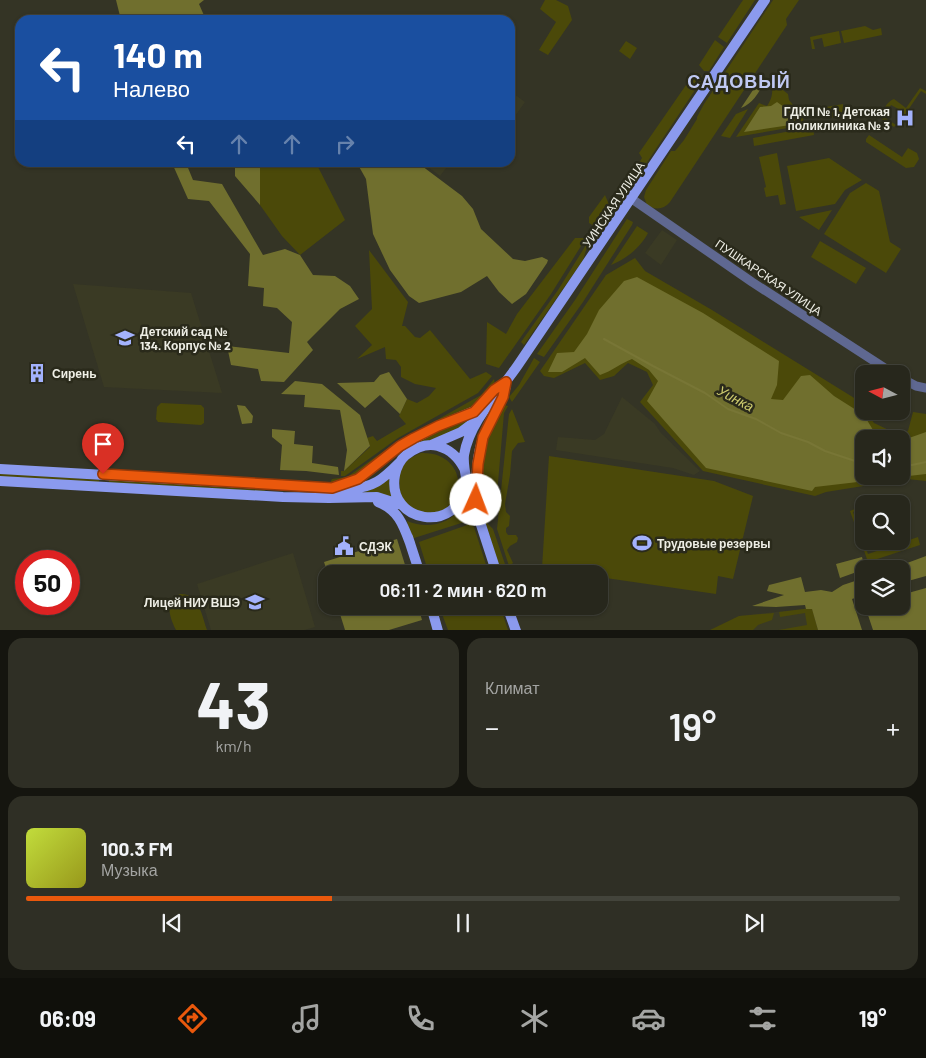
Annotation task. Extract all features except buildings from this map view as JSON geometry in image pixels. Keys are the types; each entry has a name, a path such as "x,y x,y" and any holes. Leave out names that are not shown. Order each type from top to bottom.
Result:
{"main road":[{"name":"УИНСКАЯ УЛИЦА","path":"478,419 506,382 632,199 765,0"},
{"path":"332,488 358,479 407,442 438,426 474,412 494,390 506,382"},
{"path":"478,514 476,500 480,451 486,429 503,397 506,382"},
{"path":"430,446 461,432 478,419"},
{"path":"478,419 464,454 464,468 494,565"},
{"path":"0,469 350,489 370,486 383,479 412,450 424,446 437,446 448,450 458,458 464,468"},
{"path":"399,463 394,481 395,491 402,505 410,543"},
{"path":"102,488 103,474"},
{"path":"0,481 272,496 377,497 402,505 414,514 424,518 434,518 453,510 465,493 467,482"},
{"path":"272,496 273,485"},
{"path":"359,498 376,502 394,511 402,521 417,565"},
{"path":"434,615 438,630"},
{"path":"510,615 516,630"}],"street":[{"name":"ПУШКАРСКАЯ УЛИЦА","path":"632,199 752,282 880,365"},
{"path":"910,383 926,388"}],"shaded area":[{"path":"116,0 204,0 199,4 204,15 120,15"},
{"path":"545,0 556,0 568,6 572,20 548,55 539,50 556,22 540,9"},
{"path":"743,0 755,0 727,43 718,37"},
{"path":"773,0 799,0 786,19 787,25 670,202 665,207 659,208 647,205 644,197 646,190 671,151 675,151 684,140 704,104"},
{"path":"865,26 873,30 881,28 882,35 844,43 841,31"},
{"path":"839,31 841,43 824,47 822,38 813,40 815,49 812,49 810,37"},
{"path":"715,40 724,47 709,71 704,71 699,65"},
{"path":"626,41 637,48 630,59 619,51"},
{"path":"695,72 703,78 636,179 631,176 642,158 639,153"},
{"path":"759,81 764,82 757,94 749,104 741,108"},
{"path":"771,81 788,94 789,100 802,116 805,125 736,137 759,103 767,106 772,94"},
{"path":"920,88 926,91 926,94 921,91 904,116 902,115 904,112 891,105 884,117 896,125 894,127 882,119 884,110 889,102 894,99 906,108"},
{"path":"515,95 525,102 515,116"},
{"path":"777,102 784,107 797,124 744,132 760,107 771,106"},
{"path":"843,104 841,116 834,118 828,115 826,107"},
{"path":"748,109 730,138 721,136 736,114"},
{"path":"813,127 814,135 754,146 753,138"},
{"path":"869,135 902,157 908,148 917,153 919,159 914,167 906,168 866,142"},
{"path":"777,153 786,204 780,205 778,195 766,197 764,188 766,187 759,157"},
{"path":"829,158 862,180 845,190 835,204 796,211 787,166"},
{"path":"174,167 188,167 193,180 222,184 263,255 285,249 300,255 313,275 335,276 350,286 359,299 340,309 307,342 313,350 284,382 261,381 258,369 231,365 227,346 289,353 292,322 277,308 263,306 264,288 248,286 250,254 209,201 188,199"},
{"path":"235,167 260,167 260,205 235,176"},
{"path":"260,167 318,167 345,220 300,255 282,236 260,205"},
{"path":"359,167 423,167 462,196 473,209 481,229 513,259 525,261 542,257 548,260 547,263 526,294 512,304 499,292 487,276 461,292 419,303 409,296 390,270 373,234 366,179"},
{"path":"428,167 447,167 440,176"},
{"path":"866,183 879,191 890,242 901,249 886,273 824,234 850,193"},
{"path":"605,195 610,207 597,228 589,223 589,217"},
{"path":"832,210 819,230 799,217"},
{"path":"627,219 633,222 632,225 583,302 544,357 537,354 575,300"},
{"path":"637,226 648,233 645,238 622,260 611,265"},
{"path":"662,230 677,240 661,265 645,253"},
{"path":"575,238 586,238 551,294 499,368 486,364 487,322 506,334 517,314"},
{"path":"820,241 866,268 856,284 811,257"},
{"path":"586,245 583,260 524,345 521,342 558,290"},
{"path":"369,250 408,302 402,326 405,326 415,337 420,338 430,330 470,379 486,372 492,376 478,393 398,438 345,476 341,476 341,471 344,471 370,447 367,438 373,436 377,441 406,424 399,416 407,399 417,403 429,396 436,388 415,384 401,377 401,367 396,360 386,359 385,347 357,359 372,345 355,326 372,309"},
{"path":"635,258 645,271 855,398 855,420 872,420 889,430 855,430 855,485 870,485 826,492 815,496 703,471 640,402 653,385 647,372 628,363 614,376 600,380 585,363 554,378 544,376 540,371 606,275"},
{"path":"637,277 703,313 779,361 777,385 771,399 783,400 801,376 810,375 834,396 855,409 855,420 867,420 873,430 855,430 855,482 815,487 812,491 706,468 647,401 658,381 649,370 632,359 600,375 585,358 562,372 548,372 557,353 574,352 587,334 599,310 624,281"},
{"name":"Детский сад № 134. Корпус № 2","path":"73,284 191,293 222,393 104,387"},
{"path":"534,358 540,362 512,402 509,397 519,385"},
{"path":"389,372 407,399 400,414 380,395 365,408 337,383 374,382 380,375"},
{"path":"494,379 493,388 482,401 354,476 330,483 332,479 347,477 391,446 481,395"},
{"path":"295,381 322,384 360,415 370,446 344,471 347,450 340,410 304,407 305,395 281,394"},
{"path":"622,397 655,424 661,433 700,471 694,475 673,468 556,450 558,437 595,440 604,434"},
{"path":"161,403 201,405 204,408 204,423 201,425 158,422 156,419 157,407"},
{"path":"237,405 245,406 253,416 252,423 242,424"},
{"path":"504,405 508,406 504,413 496,506 490,513 482,516 480,484 483,452 489,432"},
{"path":"512,409 525,442 518,443 512,451 505,504 506,512 510,516 506,532 508,535 516,535 518,538 517,542 507,550 513,563 510,565 509,565 497,529 509,414"},
{"path":"913,412 926,414 926,481 910,479 910,430 908,430"},
{"path":"469,418 455,431 435,439 411,445 434,431"},
{"path":"272,429 295,431 294,444 313,446 312,463 338,467 339,475 280,470 282,445 272,437"},
{"path":"926,432 926,474 910,476 910,438"},
{"path":"421,453 437,455 449,462 456,472 457,494 451,504 441,511 416,513 401,499 399,477 402,466 406,461"},
{"name":"Трудовые резервы","path":"549,456 714,481 753,496 733,579 718,576 716,594 608,578 608,565 542,565"},
{"path":"0,473 99,480 99,484 0,477"},
{"path":"389,478 392,496 353,494 368,491"},
{"path":"109,480 265,490 264,494 109,484"},
{"path":"467,497 474,519 411,539 407,521 425,525 443,522 457,513"},
{"path":"855,509 853,512 855,525 850,511"},
{"path":"485,521 493,529 505,565 499,565"},
{"path":"470,524 474,527 486,565 426,565 419,542"},
{"path":"918,537 920,545 910,548 910,540"},
{"path":"397,539 405,565 325,565 324,562"},
{"path":"864,550 867,550 868,554 880,550 905,550 874,560 867,560"},
{"name":"Лицей НИУ ВШЭ","path":"293,553 315,627 304,630 211,630 197,584"},
{"path":"926,556 926,576 910,580 910,562"},
{"path":"862,557 863,560 855,560 855,573 840,578 836,564"},
{"path":"801,577 805,592 821,590 832,592 843,585 855,581 855,598 852,599 855,615 857,615 862,630 818,630 812,609 806,609 805,605 752,606 784,595 767,591 769,585"},
{"path":"926,588 926,630 873,630 868,615 910,615 910,592"},
{"path":"180,594 192,597 196,601 207,630 176,630 170,616 169,604 170,600"},
{"path":"812,608 818,630 712,630 739,616"},
{"path":"812,608 818,630 779,630 807,625 805,613 780,617 779,612"},
{"path":"774,613 772,620 758,625 753,630 710,630 739,616"},
{"path":"340,615 421,615 422,620 389,630 345,630"},
{"path":"442,615 503,615 508,630 448,630"}],"waterway":[{"name":"Уинка","path":"604,339 705,393 728,409 756,419 781,433 855,461"},
{"name":"Уинка","path":"910,465 926,462"}],"place":[{"name":"ГДКП № 1, Детская поликлиника № 3","path":"905,118"},
{"name":"Детский сад № 134. Корпус № 2","path":"125,338"},
{"name":"Сирень","path":"37,373"},
{"name":"Трудовые резервы","path":"642,543"},
{"name":"СДЭК","path":"344,546"},
{"name":"Лицей НИУ ВШЭ","path":"255,602"}],"district":[{"name":"САДОВЫЙ","path":"739,81"}],"route":[{"path":"103,474 332,488 358,479 400,446 414,438 474,412 494,390 506,382 503,397 483,437 478,464 476,500"}]}
